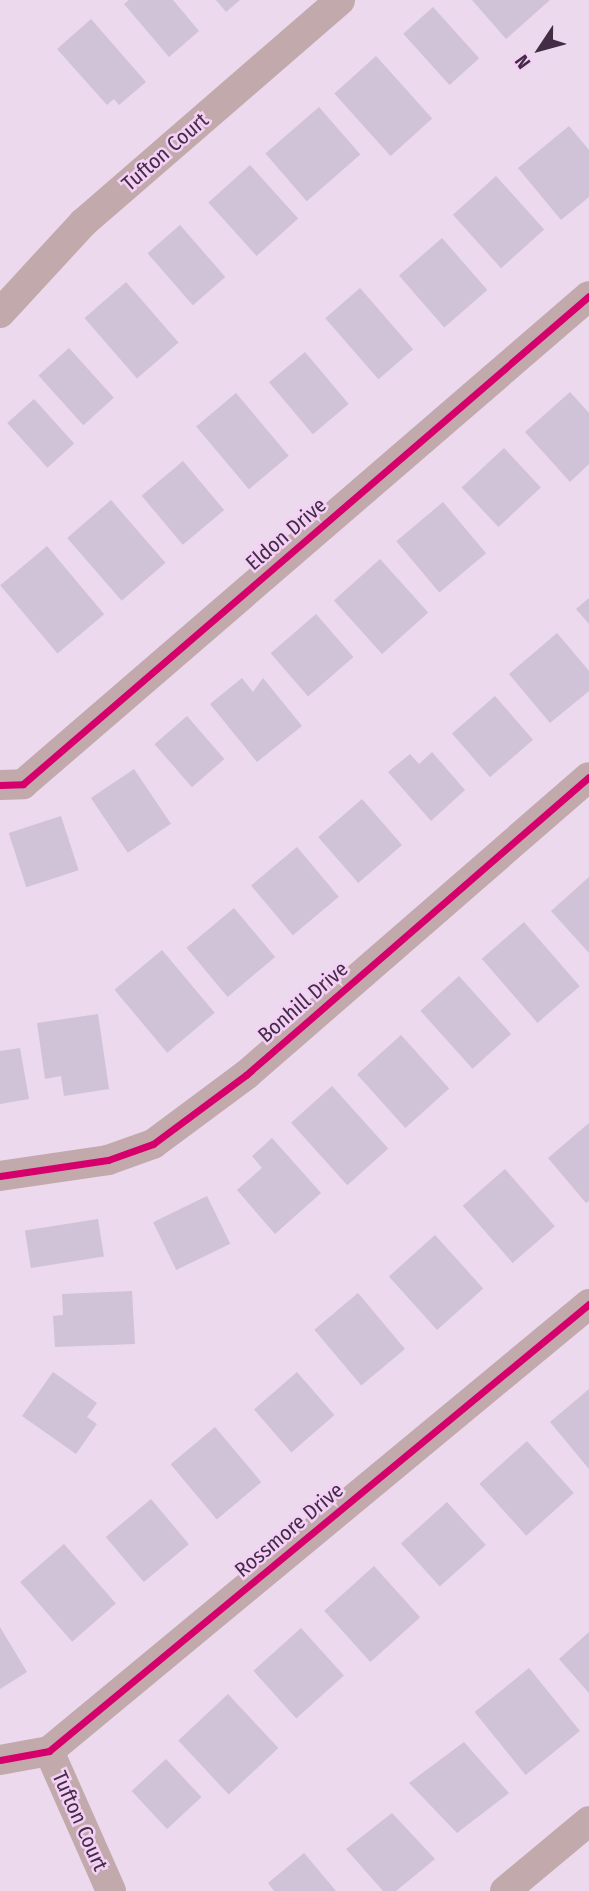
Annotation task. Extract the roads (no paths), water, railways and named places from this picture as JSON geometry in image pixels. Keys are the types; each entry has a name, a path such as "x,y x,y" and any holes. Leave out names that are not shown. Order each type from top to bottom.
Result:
{"street":[{"name":"Tufton Court","path":"0,313 83,223 340,0"},
{"name":"Eldon Drive","path":"0,785 23,784 589,296"},
{"name":"Bonhill Drive","path":"0,1176 108,1160 153,1144 246,1075 589,777"},
{"name":"Rossmore Drive","path":"0,1760 49,1751 589,1304"},
{"name":"Tufton Court","path":"49,1751 111,1891"},
{"path":"505,1891 589,1821"}]}
